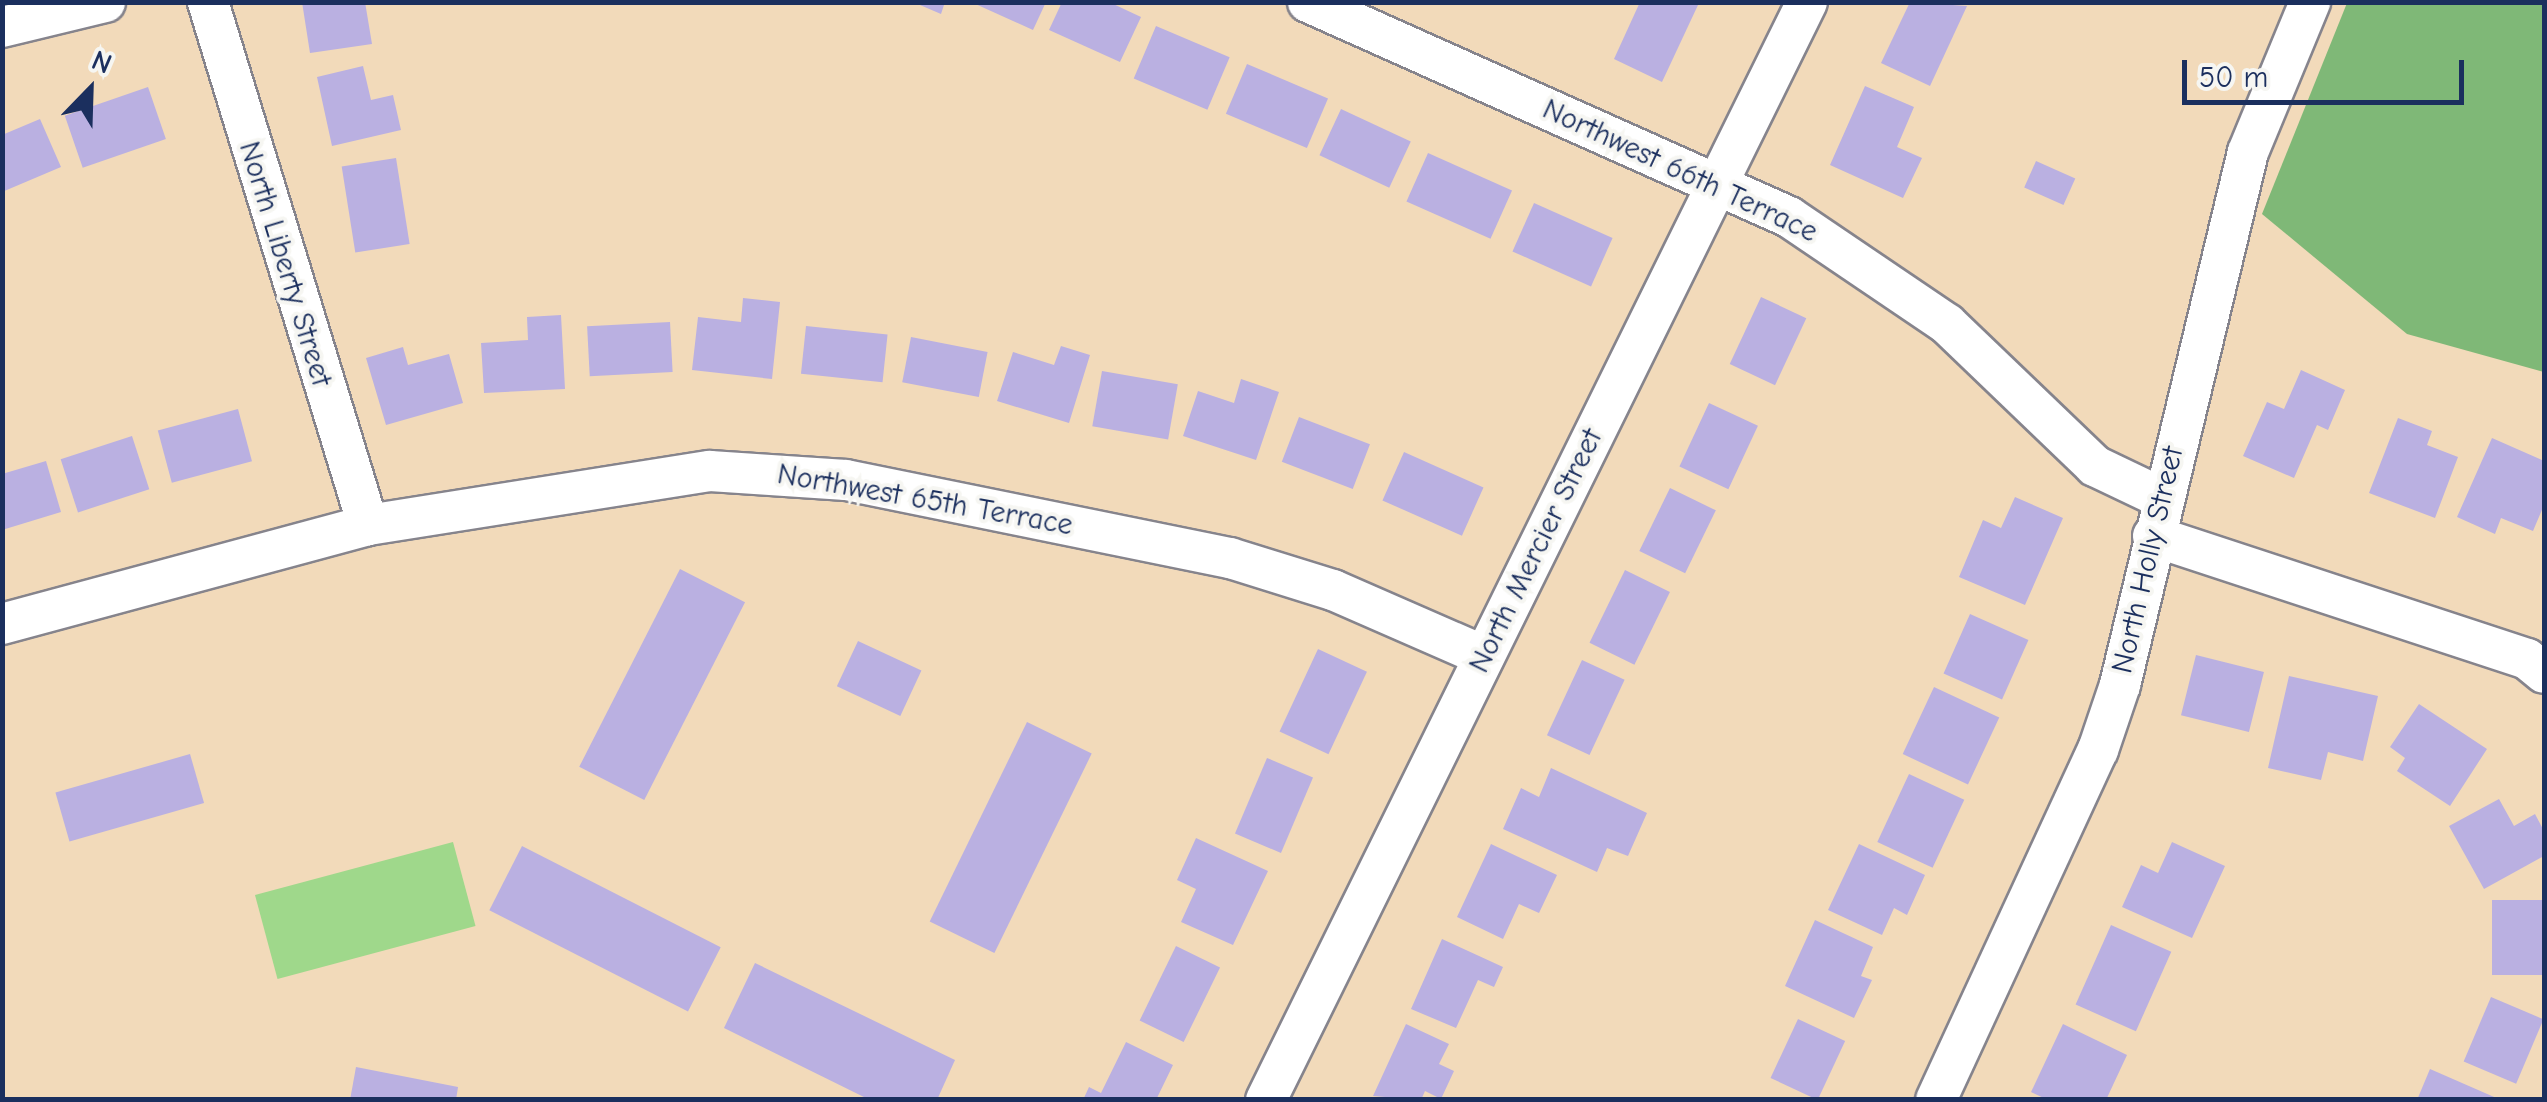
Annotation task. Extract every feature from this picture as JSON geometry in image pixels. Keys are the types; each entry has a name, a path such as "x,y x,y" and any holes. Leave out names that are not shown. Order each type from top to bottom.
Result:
{"street":[{"path":"2,28 105,2"},
{"name":"North Liberty Street","path":"208,2 368,525"},
{"name":"Northwest 66th Terrace","path":"1308,2 1716,184 1846,252 1947,324 2095,466 2158,517 2528,660 2544,672"},
{"name":"North Mercier Street","path":"1266,1100 1807,2"},
{"name":"North Holly Street","path":"1936,1100 2098,750 2248,152 2310,2"},
{"name":"Northwest 65th Terrace","path":"2,624 368,525 642,476 710,471 829,478 1230,558 1334,590 1484,656"}],"green space":[{"path":"2347,3 2544,3 2544,372 2407,334 2262,214"},
{"path":"453,842 476,926 278,979 255,895"}],"building":[{"path":"302,2 365,2 372,44 310,53"},
{"path":"913,2 945,2 941,14"},
{"path":"971,2 1046,2 1033,30"},
{"path":"1062,2 1109,2 1141,17 1120,62 1049,30"},
{"path":"1640,2 1698,5 1662,82 1614,59"},
{"path":"1910,2 1967,6 1930,86 1881,63"},
{"path":"1156,26 1230,57 1207,110 1134,78"},
{"path":"1247,64 1328,98 1307,148 1226,114"},
{"path":"363,66 371,100 393,95 401,130 332,146 317,77"},
{"path":"1865,86 1914,107 1897,147 1922,158 1903,198 1830,165"},
{"path":"148,87 166,139 83,168 65,116"},
{"path":"1341,109 1411,142 1389,188 1319,155"},
{"path":"40,119 61,167 2,192 2,135"},
{"path":"1428,153 1512,190 1490,239 1406,201"},
{"path":"396,158 410,244 355,253 342,167"},
{"path":"2036,161 2075,178 2063,205 2024,187"},
{"path":"1534,203 1613,238 1591,286 1512,251"},
{"path":"1761,297 1806,318 1775,385 1730,364"},
{"path":"743,298 780,302 772,379 692,370 698,317 741,322"},
{"path":"561,315 565,389 484,393 481,343 528,340 527,317"},
{"path":"670,322 673,372 590,376 587,326"},
{"path":"806,326 888,335 883,382 801,374"},
{"path":"911,337 988,352 979,397 902,382"},
{"path":"1061,346 1090,355 1069,423 997,401 1013,352 1054,365"},
{"path":"403,347 408,365 449,354 463,403 386,425 366,358"},
{"path":"2301,370 2345,390 2328,430 2317,425 2294,478 2243,456 2267,402 2284,409"},
{"path":"1102,371 1178,384 1168,440 1092,426"},
{"path":"1241,379 1279,392 1256,460 1183,436 1198,391 1234,403"},
{"path":"1709,403 1758,426 1728,489 1679,466"},
{"path":"238,409 252,461 172,483 158,430"},
{"path":"1299,417 1370,444 1353,489 1282,462"},
{"path":"2398,418 2432,431 2427,445 2458,457 2435,518 2369,493"},
{"path":"132,436 149,489 78,512 61,459"},
{"path":"2492,438 2544,461 2544,505 2533,531 2501,518 2495,534 2457,517"},
{"path":"1404,452 1483,487 1462,536 1382,500"},
{"path":"46,461 61,512 2,530 2,474"},
{"path":"1670,488 1716,510 1685,573 1639,551"},
{"path":"2015,497 2063,518 2025,605 1959,577 1983,520 2001,528"},
{"path":"680,569 745,602 644,800 579,767"},
{"path":"1625,570 1670,592 1634,665 1589,643"},
{"path":"1970,614 2028,640 2002,699 1944,673"},
{"path":"858,641 921,671 900,716 837,686"},
{"path":"1318,649 1367,672 1328,754 1280,731"},
{"path":"2196,655 2264,672 2249,732 2181,715"},
{"path":"1582,660 1625,680 1590,755 1547,735"},
{"path":"2289,676 2378,696 2363,761 2328,752 2321,780 2268,768"},
{"path":"1934,687 1999,717 1968,784 1903,754"},
{"path":"2419,704 2487,749 2450,806 2397,771 2405,758 2390,747"},
{"path":"1027,722 1092,754 994,953 930,922"},
{"path":"190,754 204,803 69,842 55,793"},
{"path":"1267,758 1313,778 1281,853 1235,833"},
{"path":"1551,768 1647,813 1628,856 1607,848 1597,872 1503,829 1521,788 1539,797"},
{"path":"1909,774 1964,800 1933,868 1877,842"},
{"path":"2499,799 2514,826 2535,814 2544,831 2544,856 2484,889 2449,826"},
{"path":"1196,838 1268,871 1233,945 1181,922 1196,889 1177,880"},
{"path":"2172,842 2225,866 2192,938 2122,907 2141,865 2158,873"},
{"path":"1491,844 1557,875 1539,913 1519,904 1503,939 1457,917"},
{"path":"1859,844 1925,875 1907,915 1894,908 1882,935 1828,910"},
{"path":"522,846 721,947 688,1011 489,910"},
{"path":"2492,900 2544,900 2544,975 2492,975"},
{"path":"1815,920 1873,947 1861,976 1872,980 1854,1018 1785,986"},
{"path":"2111,925 2171,952 2136,1031 2076,1004"},
{"path":"1442,939 1503,967 1494,987 1478,980 1456,1028 1411,1009"},
{"path":"1176,946 1220,967 1184,1042 1140,1021"},
{"path":"755,963 955,1060 937,1100 870,1100 724,1028"},
{"path":"2491,997 2543,1019 2516,1084 2464,1061"},
{"path":"1798,1019 1845,1041 1818,1100 1771,1078"},
{"path":"1406,1024 1449,1044 1439,1064 1454,1071 1441,1099 1425,1091 1421,1100 1373,1096"},
{"path":"2063,1024 2127,1055 2106,1100 2048,1100 2031,1092"},
{"path":"1126,1042 1173,1065 1156,1100 1083,1100 1089,1087 1101,1093"},
{"path":"356,1067 458,1087 456,1100 350,1100"},
{"path":"2430,1069 2501,1100 2417,1100"}]}
